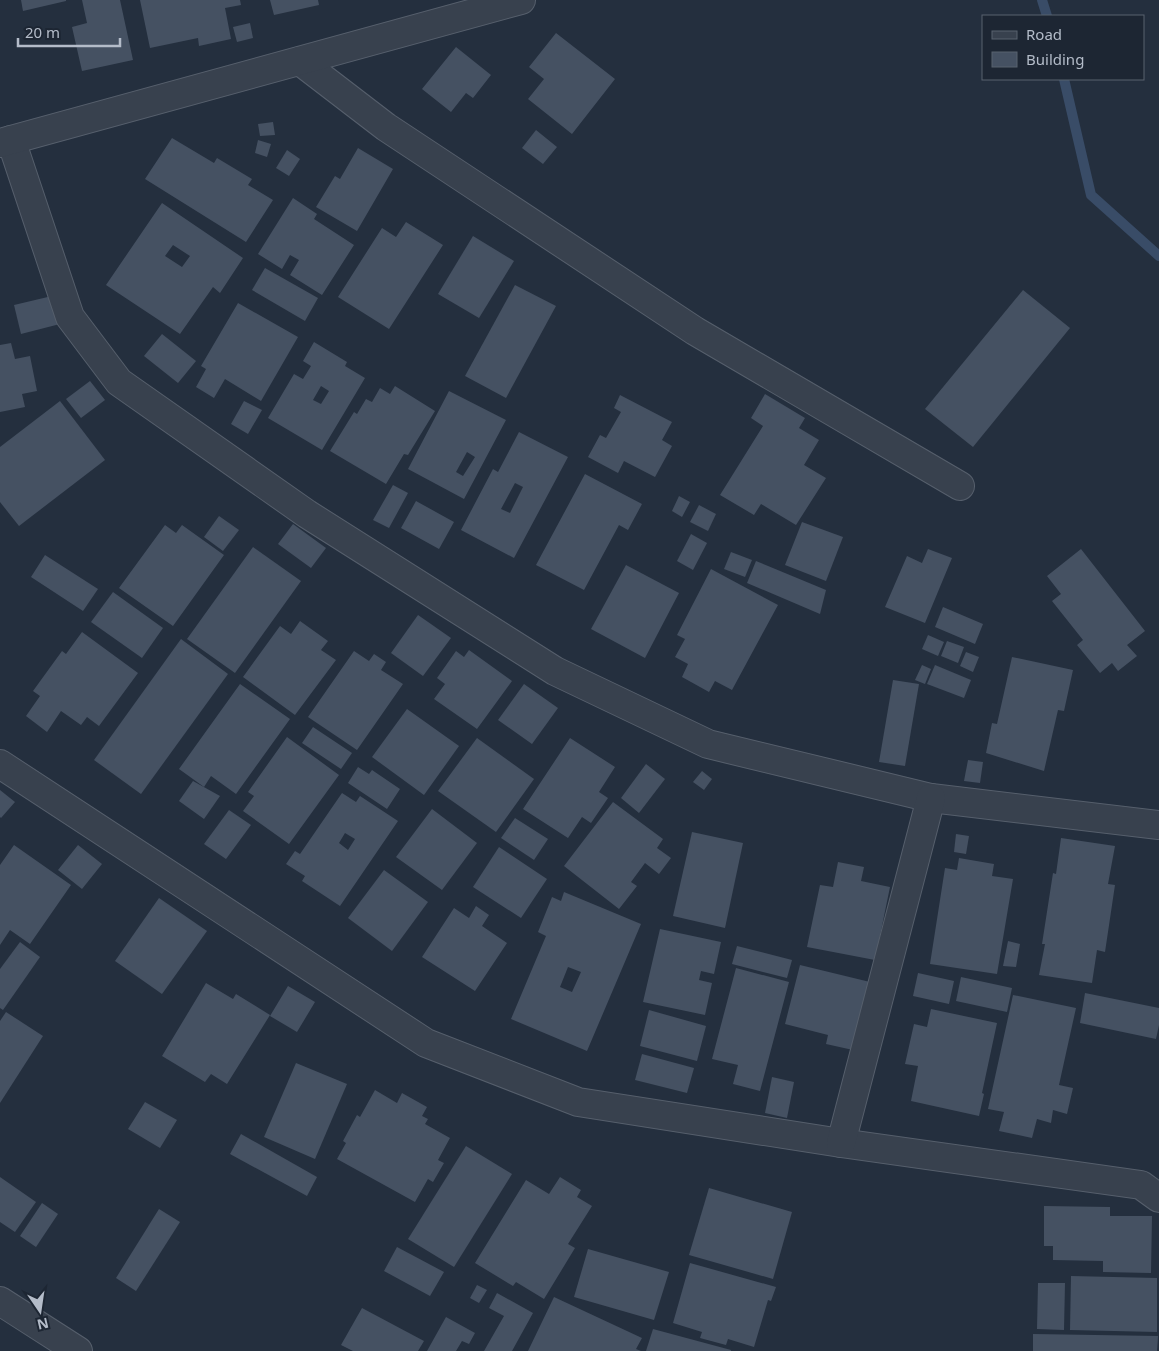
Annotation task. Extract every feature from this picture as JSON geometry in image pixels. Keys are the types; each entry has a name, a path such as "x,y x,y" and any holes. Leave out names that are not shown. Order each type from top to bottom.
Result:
{"street":[{"path":"521,0 5,142 70,317 119,382 307,514 555,671 708,744 931,798 1159,825"},
{"path":"300,61 386,127 695,331 960,486"},
{"path":"0,764 426,1043 578,1102 841,1143 1140,1185 1159,1198"},
{"path":"841,1143 931,798"},
{"path":"0,1301 78,1351"}],"building":[{"path":"21,0 66,0 66,1 23,11"},
{"path":"82,0 120,0 133,60 82,71 72,27 87,23"},
{"path":"140,0 240,0 241,5 225,8 231,39 199,46 198,38 150,48"},
{"path":"270,0 318,0 319,5 274,15"},
{"path":"250,23 253,38 237,42 233,27"},
{"path":"556,33 615,79 572,134 528,99 544,79 529,67"},
{"path":"456,47 491,75 473,98 466,93 451,112 422,89"},
{"path":"273,122 275,135 260,136 258,124"},
{"path":"536,130 557,147 543,164 522,148"},
{"path":"172,138 214,163 217,158 252,179 248,185 273,200 246,242 145,179"},
{"path":"258,140 271,144 267,157 255,153"},
{"path":"358,148 393,169 357,231 316,207 335,176 340,179"},
{"path":"287,150 300,159 289,176 276,168"},
{"path":"293,198 317,214 314,219 354,245 322,295 290,275 299,260 290,255 282,269 258,254"},
{"path":"162,203 243,258 220,293 213,287 180,334 106,285","holes":["173,245 190,256 182,267 165,256"]},
{"path":"406,222 443,245 389,329 338,297 382,228 396,237"},
{"path":"473,236 514,261 479,318 438,294"},
{"path":"265,268 318,298 305,321 252,290"},
{"path":"515,285 556,306 506,398 465,376"},
{"path":"1023,290 1070,328 973,447 925,409"},
{"path":"52,296 60,324 21,334 14,305"},
{"path":"238,303 298,337 261,401 225,379 214,398 196,387 206,369 201,366"},
{"path":"162,334 196,361 178,383 144,356"},
{"path":"314,342 347,362 345,366 365,378 322,450 268,418 294,374 303,379 311,366 303,361","holes":["321,386 329,391 321,404 313,400"]},
{"path":"11,343 15,359 30,356 37,391 22,394 25,407 0,412 0,345"},
{"path":"90,381 105,400 81,418 66,399"},
{"path":"395,386 435,411 408,455 404,454 386,484 330,451 354,412 357,414 366,399 372,402 380,388 390,394"},
{"path":"449,391 506,420 464,499 408,469","holes":["467,452 475,457 463,476 456,472"]},
{"path":"765,394 805,418 799,428 819,440 804,465 826,478 796,525 761,504 754,515 720,495 763,426 751,418"},
{"path":"620,395 672,422 662,440 672,446 655,477 624,461 618,473 588,457 600,435 606,438 621,412 614,408"},
{"path":"60,401 105,460 19,526 0,502 0,447"},
{"path":"244,401 262,410 248,434 231,424"},
{"path":"519,432 568,457 514,558 461,530 493,469 498,472","holes":["515,483 523,487 510,513 501,509"]},
{"path":"585,474 642,504 628,530 619,525 584,590 536,565"},
{"path":"393,485 408,493 389,528 373,520"},
{"path":"679,496 690,502 682,517 672,511"},
{"path":"416,501 454,522 439,549 401,528"},
{"path":"699,505 716,514 708,531 690,522"},
{"path":"219,516 239,530 223,551 204,537"},
{"path":"802,522 843,537 826,581 785,565"},
{"path":"293,524 326,548 311,568 278,544"},
{"path":"165,525 176,533 182,525 224,555 173,626 119,588"},
{"path":"691,534 707,543 693,570 677,561"},
{"path":"253,547 301,581 235,673 187,639"},
{"path":"928,549 952,558 925,623 885,607 907,556 922,563"},
{"path":"1081,549 1145,631 1127,645 1137,656 1118,671 1112,663 1100,673 1077,645 1083,640 1052,601 1061,594 1047,576"},
{"path":"731,552 752,560 745,577 724,569"},
{"path":"45,555 98,589 83,611 31,577"},
{"path":"756,561 826,590 820,614 747,583"},
{"path":"626,565 679,593 645,658 591,629"},
{"path":"711,569 778,605 732,690 715,681 709,692 682,677 688,664 675,657 685,639 677,635"},
{"path":"113,592 163,628 142,658 91,622"},
{"path":"943,607 983,624 975,644 935,627"},
{"path":"418,615 451,638 423,676 391,653"},
{"path":"300,621 328,641 321,650 336,660 295,715 243,677 280,626 291,634"},
{"path":"82,632 138,673 99,726 87,717 81,725 61,711 47,732 26,716 40,696 33,691 62,651 66,654"},
{"path":"928,635 944,642 938,656 922,649"},
{"path":"181,639 228,674 141,794 94,760"},
{"path":"947,641 964,647 958,663 941,656"},
{"path":"469,650 512,681 477,729 434,699 445,684 437,678 456,651 464,657"},
{"path":"354,651 369,661 374,654 386,662 381,670 403,684 357,750 308,717"},
{"path":"966,652 979,657 973,672 960,666"},
{"path":"1012,657 1073,670 1064,711 1058,710 1044,771 986,753 992,723 997,724"},
{"path":"922,665 931,669 925,684 915,680"},
{"path":"935,665 971,680 964,698 927,684"},
{"path":"893,680 919,684 905,766 879,762"},
{"path":"240,684 290,719 236,794 211,776 204,787 179,769"},
{"path":"524,684 558,708 532,744 498,720"},
{"path":"407,709 459,746 424,795 372,757"},
{"path":"313,727 352,753 341,769 302,743"},
{"path":"287,737 339,775 289,844 243,811 254,796 248,792"},
{"path":"477,738 534,779 496,832 438,791"},
{"path":"570,738 615,767 599,792 608,798 591,823 582,817 568,838 523,809"},
{"path":"968,760 983,762 980,783 964,781"},
{"path":"646,764 665,779 639,813 621,798"},
{"path":"358,767 369,774 372,770 400,789 387,809 348,783"},
{"path":"702,771 712,779 704,790 693,782"},
{"path":"193,781 220,796 204,819 179,801"},
{"path":"0,790 15,802 1,818 0,817"},
{"path":"342,793 356,802 360,796 398,821 340,906 302,881 305,876 286,864 295,851 300,854","holes":["345,833 355,839 348,850 339,843"]},
{"path":"613,802 663,839 657,848 671,858 659,874 645,863 631,882 637,886 619,909 564,866"},
{"path":"432,809 477,843 442,890 396,857"},
{"path":"229,810 251,825 226,859 204,844"},
{"path":"515,818 548,839 534,860 501,838"},
{"path":"692,832 743,843 725,928 673,916"},
{"path":"956,834 969,836 966,854 954,852"},
{"path":"1061,838 1115,846 1108,884 1115,885 1105,952 1097,950 1092,983 1039,975 1045,944 1042,944 1053,873 1056,874"},
{"path":"14,845 71,885 30,944 10,930 0,945 0,865"},
{"path":"78,845 102,864 82,889 58,870"},
{"path":"499,847 547,879 521,918 473,887"},
{"path":"959,858 994,864 992,876 1013,879 997,974 930,964 945,868 957,870"},
{"path":"838,862 864,867 861,881 890,887 875,960 807,947 820,885 833,887"},
{"path":"384,870 428,902 392,951 348,918"},
{"path":"564,892 641,924 587,1051 511,1019 546,936 538,932 552,897 561,901","holes":["568,967 581,972 572,992 560,987"]},
{"path":"159,898 207,931 162,994 115,961"},
{"path":"476,906 489,915 482,926 507,943 475,991 422,957 454,908 469,918"},
{"path":"660,929 721,942 714,974 701,971 699,980 712,983 705,1015 643,1002"},
{"path":"1008,941 1020,944 1016,967 1003,966"},
{"path":"20,942 40,957 3,1010 0,1008 0,969"},
{"path":"737,946 792,960 787,978 732,964"},
{"path":"800,965 870,982 853,1050 826,1044 828,1035 785,1024"},
{"path":"736,968 789,982 760,1091 733,1084 738,1065 712,1059"},
{"path":"918,973 954,981 949,1004 913,996"},
{"path":"961,977 1012,988 1007,1012 956,1001"},
{"path":"206,983 233,999 236,994 270,1015 227,1084 211,1074 205,1082 162,1056"},
{"path":"288,986 315,1002 297,1032 270,1016"},
{"path":"1085,993 1159,1008 1159,1025 1156,1039 1080,1023"},
{"path":"1013,995 1076,1008 1059,1085 1073,1088 1067,1114 1053,1110 1051,1123 1037,1119 1032,1138 999,1131 1004,1112 988,1109"},
{"path":"931,1009 997,1023 979,1116 911,1101 918,1066 905,1064 914,1024 927,1027"},
{"path":"649,1010 706,1026 697,1061 640,1046"},
{"path":"6,1012 43,1036 0,1103 0,1021"},
{"path":"642,1054 694,1068 687,1093 635,1080"},
{"path":"296,1063 347,1084 315,1159 264,1137"},
{"path":"772,1077 794,1082 787,1118 765,1113"},
{"path":"375,1090 397,1103 402,1093 427,1107 422,1116 428,1119 425,1124 450,1138 438,1160 444,1163 433,1182 428,1179 415,1202 337,1159 346,1143 343,1141 357,1115 360,1117"},
{"path":"145,1102 177,1120 160,1148 128,1129"},
{"path":"241,1134 317,1177 307,1196 230,1154"},
{"path":"466,1146 512,1174 454,1267 408,1239"},
{"path":"0,1177 36,1202 15,1232 0,1222"},
{"path":"560,1177 581,1190 577,1197 592,1206 568,1244 575,1248 544,1299 516,1282 513,1286 475,1263 526,1180 549,1194"},
{"path":"709,1188 792,1212 773,1279 689,1255"},
{"path":"42,1203 58,1214 36,1247 20,1236"},
{"path":"1044,1206 1110,1207 1110,1216 1152,1216 1151,1273 1103,1272 1103,1261 1053,1260 1053,1246 1044,1246"},
{"path":"159,1209 180,1222 136,1291 116,1278"},
{"path":"397,1247 444,1272 430,1296 384,1271"},
{"path":"588,1249 669,1272 654,1320 574,1297"},
{"path":"690,1263 776,1287 771,1301 768,1300 754,1347 728,1339 726,1345 700,1338 702,1332 673,1323"},
{"path":"1071,1276 1157,1278 1157,1332 1070,1330"},
{"path":"1038,1283 1065,1283 1064,1330 1037,1329"},
{"path":"477,1285 487,1290 479,1303 470,1298"},
{"path":"497,1293 533,1313 512,1351 484,1351 504,1316 489,1308"},
{"path":"554,1297 642,1338 636,1349 641,1351 528,1351"},
{"path":"362,1308 424,1341 418,1351 353,1351 341,1345"},
{"path":"446,1317 475,1333 469,1344 462,1341 456,1351 427,1351"},
{"path":"653,1329 731,1350 731,1351 646,1351"},
{"path":"1033,1334 1158,1336 1157,1351 1033,1351"}],"waterway":[{"path":"1042,0 1047,15"},
{"path":"1064,80 1091,195 1159,256"}]}
